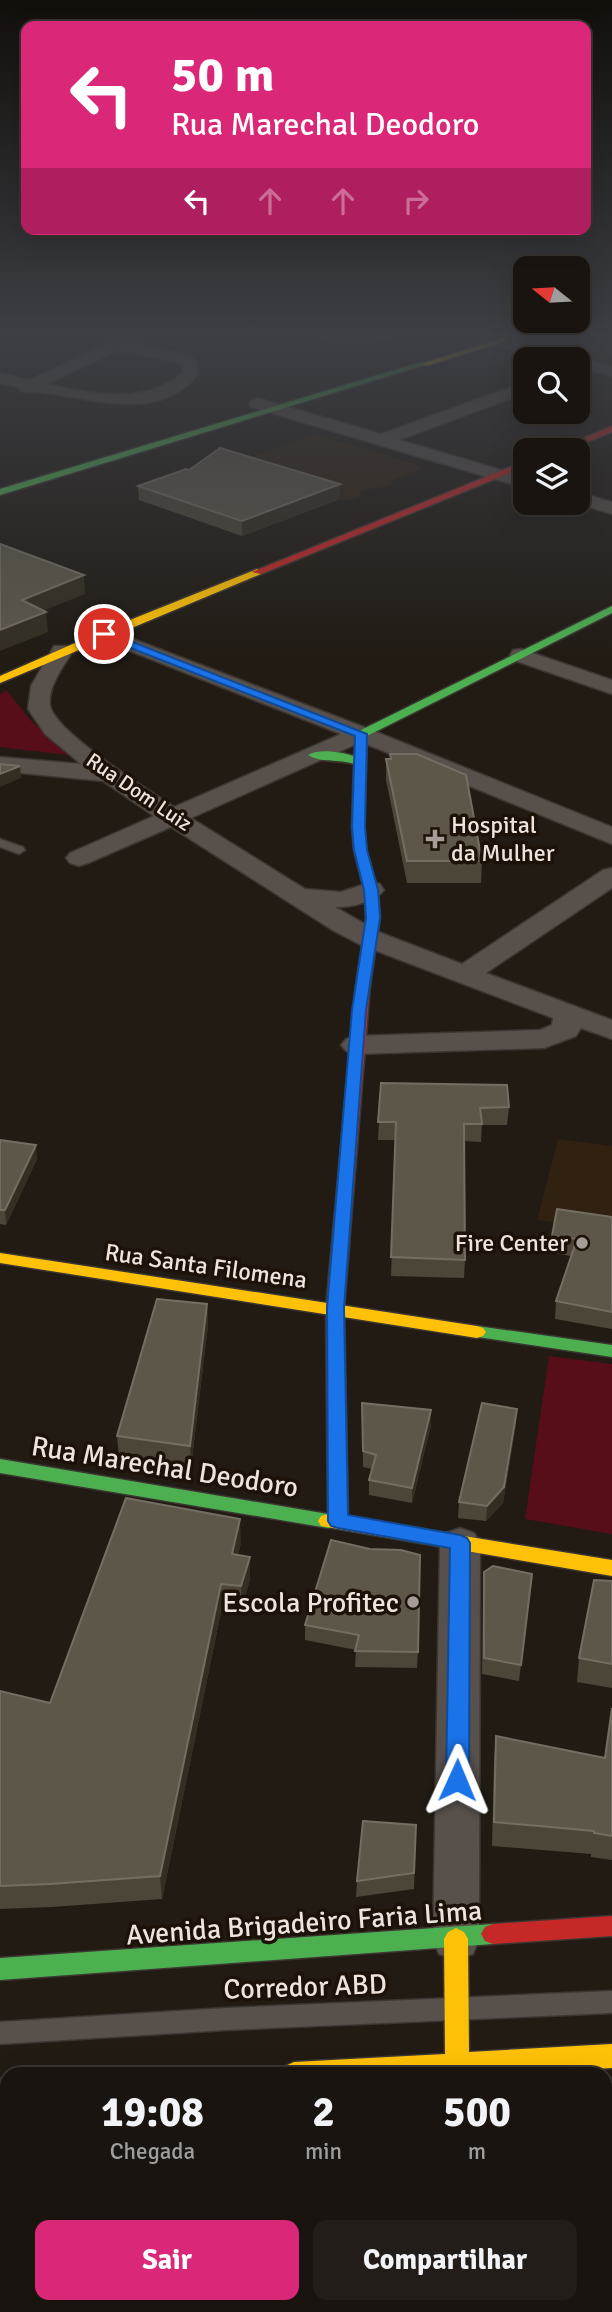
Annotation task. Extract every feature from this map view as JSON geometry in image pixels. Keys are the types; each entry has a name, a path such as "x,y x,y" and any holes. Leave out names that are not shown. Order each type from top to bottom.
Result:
{"street":[{"path":"0,481 130,441"},
{"path":"0,492 167,441"},
{"path":"385,441 513,480"},
{"path":"0,680 62,651 513,469"},
{"path":"590,502 612,508"},
{"path":"79,858 361,734 612,609"},
{"path":"104,634 612,836"},
{"name":"Rua Dom Luiz","path":"62,651 40,691 40,712 49,726 109,774 344,925 371,939 612,1030"},
{"path":"521,655 612,687"},
{"path":"338,1521 335,1308 356,1045 373,918 371,890 360,850 358,827 361,734"},
{"path":"314,755 343,756 362,763"},
{"path":"0,764 109,774"},
{"path":"464,975 612,876"},
{"name":"Rua Dom Luiz","path":"303,897 343,900 371,890"},
{"path":"356,1045 544,1039 560,1035 566,1030 568,1013 612,1019"},
{"name":"Rua Santa Filomena","path":"0,1258 335,1308 476,1333 612,1350"},
{"name":"Rua Marechal Deodoro","path":"0,1466 612,1568"},
{"path":"457,2067 460,1543"},
{"name":"Avenida Brigadeiro Faria Lima","path":"0,1969 612,1926"},
{"path":"490,2067 612,2056"}],"lane":[{"path":"0,842 19,850"},
{"name":"Corredor ABD","path":"0,2033 226,2019 612,2002"}],"shaded area":[{"path":"296,441 337,441 421,466 419,470 392,480 391,485 361,491 360,497 346,501 234,464"},
{"path":"6,690 33,723 76,756 0,747 0,695"},
{"path":"558,1139 612,1146 612,1230 537,1220"},
{"path":"549,1356 612,1364 612,1534 525,1519"}],"building":[{"path":"220,448 340,484 242,521 138,486 189,470"},
{"path":"0,544 84,575 22,600 46,612 0,630"},
{"name":"Hospital da Mulher","path":"390,754 417,754 466,775 482,861 407,861 386,759 391,759"},
{"path":"0,764 20,766 0,774"},
{"path":"381,1083 507,1085 509,1107 480,1108 482,1124 464,1124 465,1260 391,1257 396,1122 378,1122"},
{"path":"0,1140 36,1145 5,1210 0,1210"},
{"path":"557,1209 612,1217 612,1312 556,1301 577,1239 552,1236"},
{"path":"157,1299 207,1304 190,1446 117,1436"},
{"path":"362,1403 431,1410 412,1488 369,1480 376,1455 363,1451"},
{"path":"482,1403 517,1409 504,1487 487,1506 459,1502"},
{"path":"126,1498 240,1519 232,1554 250,1557 241,1586 221,1584 160,1876 0,1886 0,1691 50,1703"},
{"path":"331,1540 370,1549 401,1550 420,1555 418,1652 355,1651 359,1635 305,1625"},
{"path":"493,1566 532,1574 521,1665 484,1658 484,1572"},
{"path":"594,1580 612,1581 612,1664 579,1658"},
{"path":"612,1708 612,1836 594,1831 494,1822 496,1736 605,1758"},
{"path":"363,1821 416,1825 414,1873 357,1881"}],"traffic: fast":[{"path":"0,492 169,441"},
{"path":"363,986 373,917 371,890 360,850 358,827 361,734 612,609"},
{"path":"314,755 343,756 362,763"},
{"path":"477,1332 612,1351"},
{"path":"0,1466 328,1521"},
{"path":"0,1969 493,1934"}],"traffic: slow":[{"path":"0,680 104,634 257,572"},
{"path":"0,1258 477,1332"},
{"path":"328,1521 612,1568"},
{"path":"456,1939 457,2067"},
{"path":"418,2067 612,2056"}],"traffic: jam":[{"path":"257,572 513,469"},
{"path":"338,1521 335,1308 363,986"},
{"path":"493,1934 612,1926"}],"place":[{"name":"Hospital da Mulher","path":"435,839"},
{"name":"Fire Center","path":"582,1243"},
{"name":"Escola Profitec","path":"413,1602"}],"route":[{"path":"104,634 361,734 358,827 360,850 371,890 373,918 359,1010 335,1308 338,1521 460,1543 457,1780"}]}
